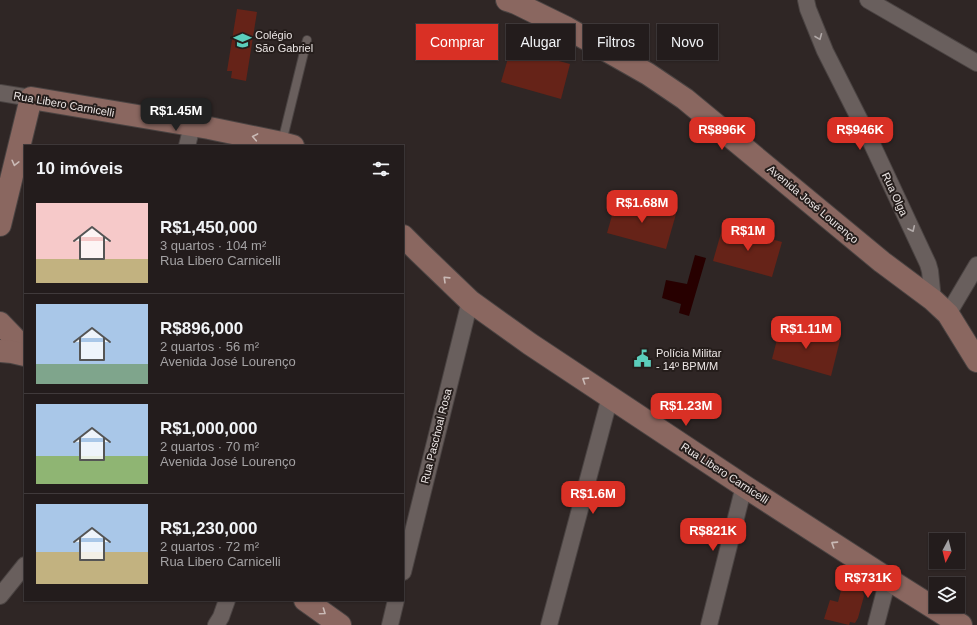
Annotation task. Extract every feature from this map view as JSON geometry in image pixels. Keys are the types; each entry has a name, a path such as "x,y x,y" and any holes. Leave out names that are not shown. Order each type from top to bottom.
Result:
{"street":[{"name":"Avenida José Lourenço","path":"507,0 567,28 648,74 685,99 882,262 940,307"},
{"name":"Rua Olga","path":"806,0 808,9 825,51 871,142 927,260 940,307 977,361"},
{"path":"874,1 977,63"},
{"name":"Rua Libero Carnicelli","path":"0,92 189,136 209,128 288,144"},
{"path":"0,225 31,98"},
{"name":"Rua Libero Carnicelli","path":"404,237 470,301 530,344 744,486 961,625"},
{"path":"940,307 977,265"},
{"name":"Rua Paschoal Rosa","path":"404,568 470,301"},
{"path":"0,322 24,349"},
{"path":"0,351 24,355"},
{"path":"549,625 610,397"},
{"path":"709,625 744,486"},
{"path":"0,596 24,566"},
{"path":"876,625 888,579"},
{"path":"216,625 227,601"},
{"path":"306,601 340,625"},
{"path":"390,625 396,601"}],"lane":[{"path":"288,144 307,40"}],"shaded area":[{"path":"695,255 706,258 689,316 679,313 681,304 662,298 666,280 687,284"}],"building":[{"name":"Colégio São Gabriel","path":"237,9 257,12 246,81 231,78 232,71 227,71"},
{"path":"507,60 555,60 570,64 561,99 501,82"},
{"path":"617,198 676,214 666,249 607,233"},
{"path":"723,226 782,242 772,277 713,261"},
{"path":"781,324 840,340 831,376 772,359"},
{"path":"845,576 861,586 864,596 858,618 855,623 850,622 849,625 824,619 830,600 838,602"}],"place":[{"name":"Colégio São Gabriel","path":"242,41"},
{"name":"Polícia Militar - 14º BPM/M","path":"643,359"}]}
